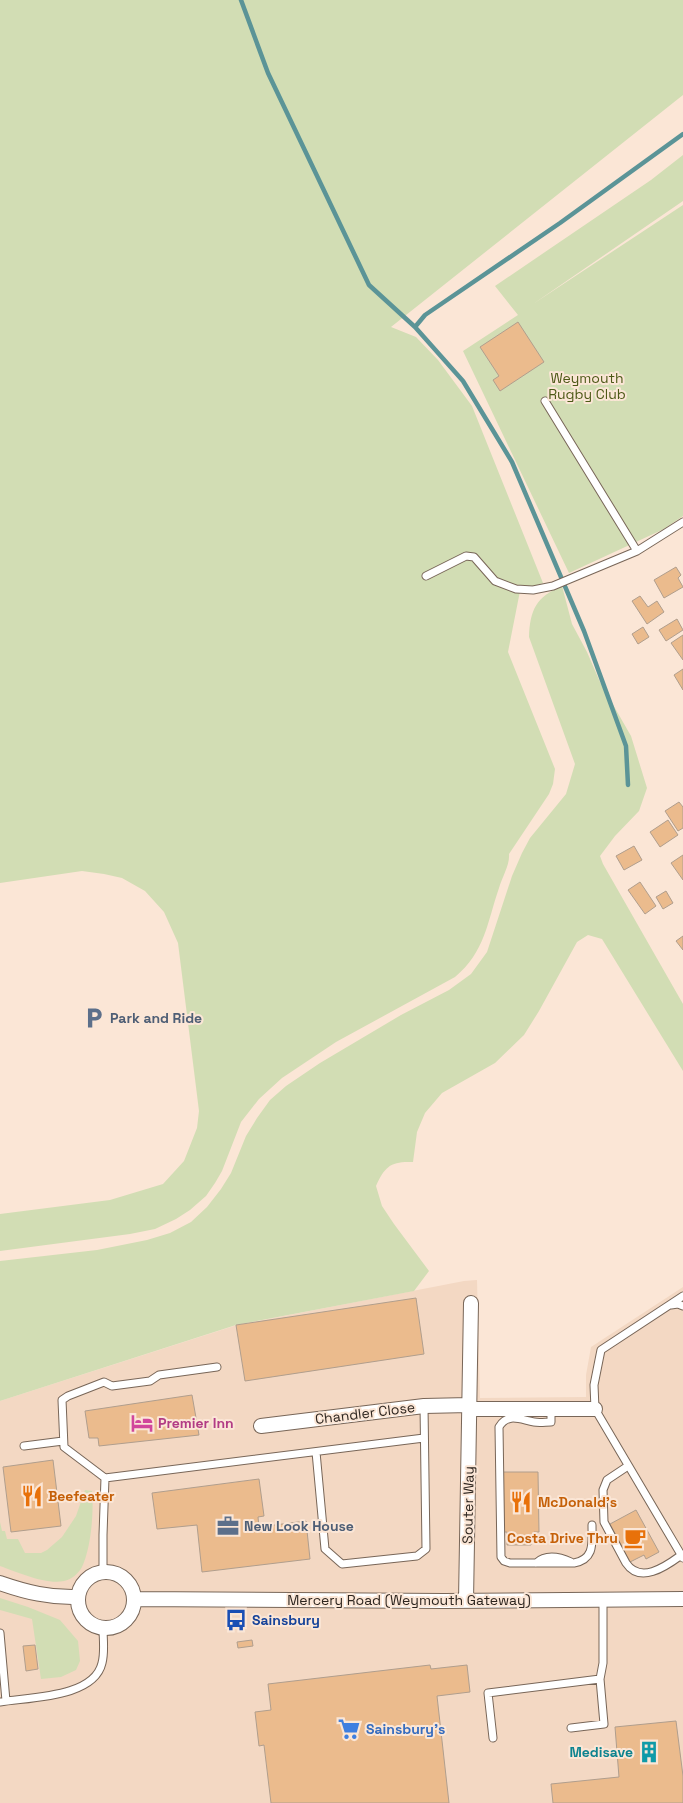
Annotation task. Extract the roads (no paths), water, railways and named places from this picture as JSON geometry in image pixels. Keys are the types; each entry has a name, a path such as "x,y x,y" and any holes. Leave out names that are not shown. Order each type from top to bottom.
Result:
{"street":[{"name":"Souter Way","path":"466,1601 471,1303"},
{"name":"Chandler Close","path":"261,1426 424,1406 469,1407"},
{"path":"469,1407 551,1416 595,1410"},
{"path":"103,1572 115,1573 124,1578 132,1589 134,1599 132,1612 127,1619 112,1628 95,1626 83,1616 79,1608 78,1597 82,1586 88,1578 103,1572"},
{"path":"0,1583 23,1591 57,1598 78,1597"},
{"name":"Mercery Road (Weymouth Gateway)","path":"134,1599 466,1601 604,1598 683,1599"}],"lane":[{"path":"544,401 636,551"},
{"path":"426,576 466,556 474,557 495,581 509,586 533,590 553,586 636,551 683,522"},
{"path":"628,1466 607,1480 603,1490 604,1522 628,1567 639,1572 654,1572 682,1557 595,1410 594,1385 601,1350 683,1296"},
{"path":"670,1305 678,1304 683,1306"},
{"path":"218,1367 159,1375 150,1381 112,1386 104,1382 68,1396 62,1400 61,1404 64,1447 105,1478 424,1438"},
{"path":"316,1452 325,1549 342,1564 418,1556 426,1549 424,1406"},
{"path":"551,1416 534,1422 525,1419 509,1418 504,1420 500,1427 500,1554 502,1560 507,1562 574,1563 583,1560 592,1547 592,1525"},
{"path":"24,1446 63,1442"},
{"path":"103,1572 105,1478"},
{"path":"571,1728 604,1724 600,1679 604,1663 604,1598"},
{"path":"0,1633 3,1701 51,1695 78,1689 87,1684 94,1678 102,1663 103,1628"},
{"path":"493,1738 488,1693 600,1679"}],"waterway":[{"path":"241,0 268,73 369,285 415,327 463,381 512,462 584,631 626,746 628,785"},
{"path":"415,327 425,315 560,223 683,134"}],"place":[{"name":"Park and Ride","path":"94,1018"},
{"name":"Premier Inn","path":"142,1423"},
{"name":"Beefeater","path":"32,1496"},
{"name":"McDonald's","path":"521,1502"},
{"name":"New Look House","path":"228,1526"},
{"name":"Costa Drive Thru","path":"635,1538"},
{"name":"Sainsbury","path":"236,1620"},
{"name":"Sainsbury's","path":"349,1729"},
{"name":"Medisave","path":"649,1752"}],"park label":[{"name":"Weymouth Rugby Club","path":"587,386"}]}
